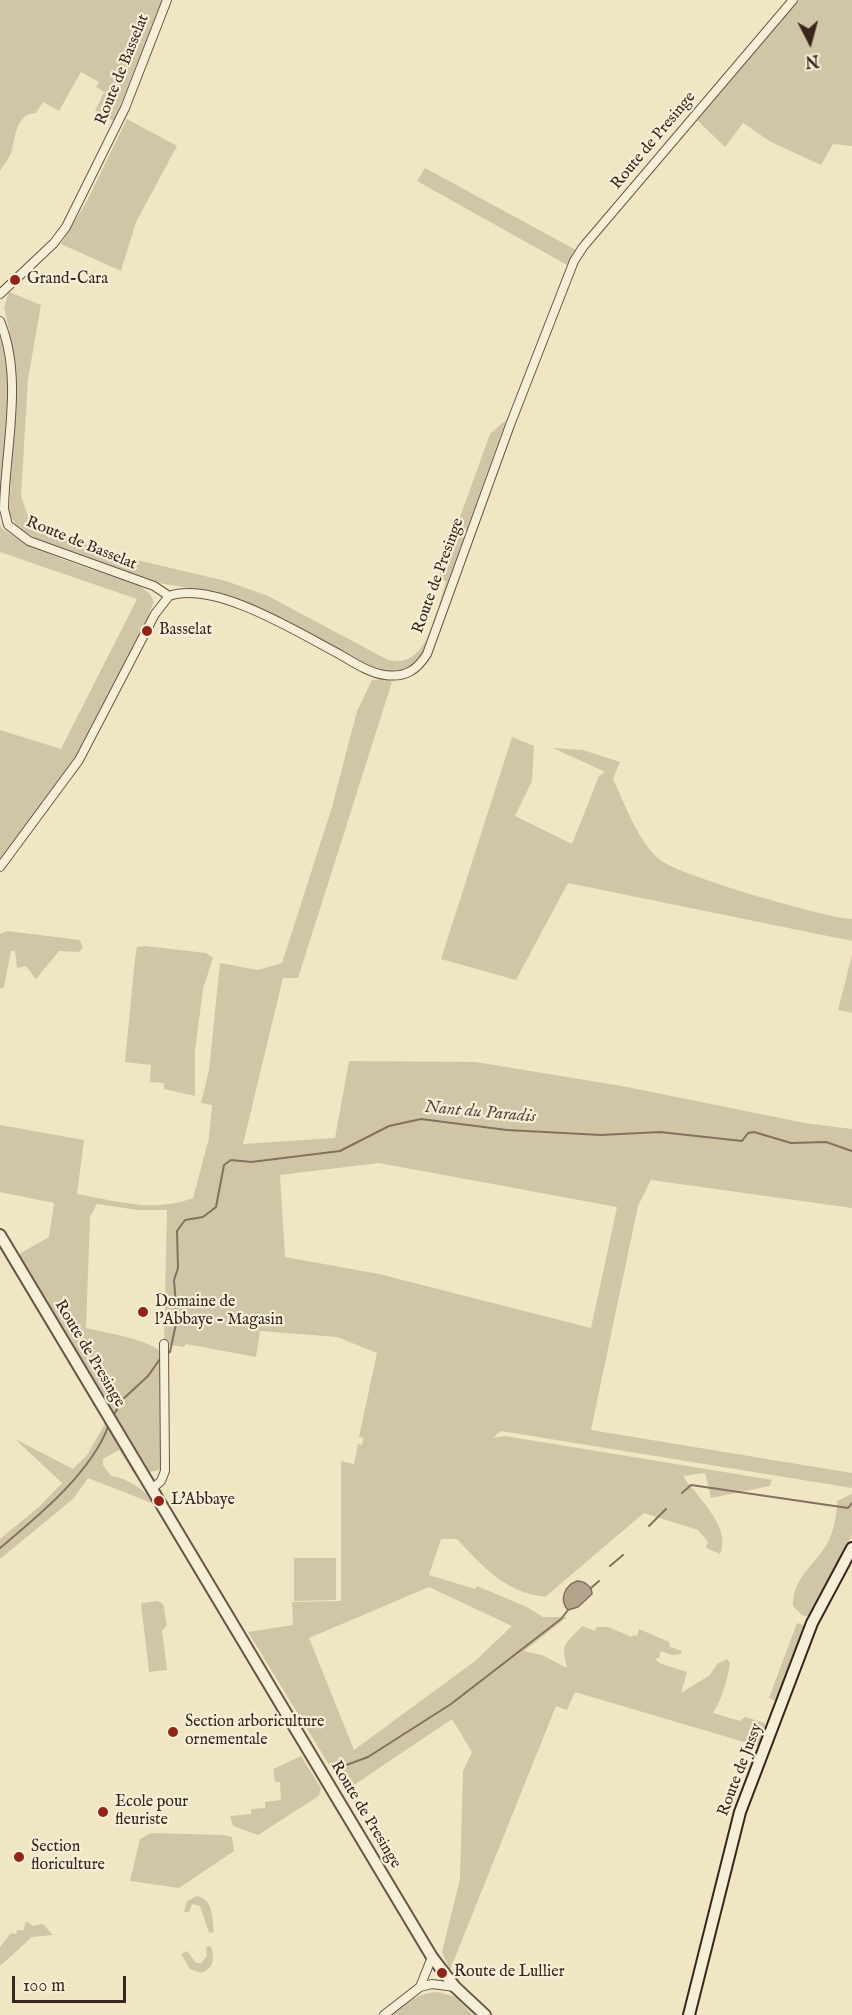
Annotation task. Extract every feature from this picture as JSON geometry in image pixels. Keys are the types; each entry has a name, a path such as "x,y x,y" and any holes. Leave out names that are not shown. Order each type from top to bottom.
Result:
{"street":[{"name":"Route de Basselat","path":"0,294 54,243 66,227 125,108 167,0"},
{"name":"Route de Presinge","path":"169,596 195,593 244,606 380,674 401,675 420,665 427,654 510,425 574,261 793,0"},
{"name":"Route de Basselat","path":"0,321 9,350 10,387 4,501 8,525 29,541 154,586 169,596"},
{"path":"0,867 79,760 155,614 169,596"},
{"name":"Route de Presinge","path":"0,1235 432,1957 455,1987 485,2015"},
{"path":"153,1488 161,1481 165,1471 164,1352"},
{"name":"Route de Jussy","path":"690,2015 740,1812 812,1623 852,1548"},
{"path":"420,1987 432,1957"},
{"path":"384,2015 420,1987 432,1984 455,1987"}],"shaded area":[{"path":"0,0 162,0 114,121 95,111 104,92 96,87 99,82 81,72 59,111 43,102 36,113 24,117 18,126 11,152 0,171"},
{"path":"799,0 852,0 852,146 833,144 821,165 771,142 743,123 725,147 697,120"},
{"path":"127,119 177,146 136,222 121,271 61,244 87,201"},
{"path":"425,168 576,250 567,265 417,181"},
{"path":"9,292 41,305 28,379 21,496 28,516 47,529 107,553 226,581 268,596 388,660 402,661 413,656 428,636 421,656 405,670 394,672 378,670 288,621 256,608 209,591 158,583 48,544 19,530 9,513 15,410 12,343 4,307"},
{"path":"0,332 8,369 9,390 0,491"},
{"path":"506,420 438,608 446,582 439,575 490,434"},
{"path":"0,523 1,528 33,547 86,568 139,585 150,594 154,602 134,651 78,754 0,858 0,730 61,749 137,599 0,552"},
{"path":"385,679 392,682 298,978 283,978 243,1144 335,1138 349,1061 476,1062 627,1087 805,1123 852,1129 852,1208 651,1180 638,1206 591,1430 852,1473 852,1488 501,1431 493,1438 505,1436 852,1493 772,1480 770,1486 711,1498 705,1473 683,1476 718,1523 722,1544 720,1554 706,1548 708,1542 698,1530 644,1513 545,1597 518,1590 506,1584 476,1559 457,1539 441,1539 429,1575 475,1589 477,1586 527,1607 543,1617 567,1617 524,1651 542,1655 567,1668 564,1649 582,1626 595,1631 596,1627 608,1627 632,1637 637,1636 639,1629 669,1642 670,1647 682,1651 681,1654 672,1655 661,1651 659,1658 655,1658 659,1663 687,1672 681,1693 710,1675 717,1664 727,1659 730,1663 726,1683 713,1713 740,1721 745,1717 765,1723 765,1729 776,1701 769,1698 797,1623 806,1626 761,1747 575,1692 567,1710 556,1706 450,1970 442,1952 460,1879 463,1771 472,1752 452,1719 345,1791 248,1632 293,1625 292,1602 341,1601 341,1461 354,1464 358,1444 362,1445 363,1438 359,1437 377,1353 337,1337 260,1331 256,1357 186,1344 184,1347 164,1344 167,1210 138,1210 97,1204 90,1217 86,1328 138,1340 156,1348 161,1353 160,1470 150,1472 19,1254 49,1237 54,1203 0,1192 0,1125 84,1140 77,1194 149,1205 164,1205 193,1198 209,1138 212,1105 201,1103 209,1070 220,963 258,970 282,963 332,807 357,711 372,680","holes":["379,1163 617,1207 591,1328 379,1274 285,1257 280,1175","429,1587 512,1626 475,1661 354,1750 309,1638"]},
{"path":"512,737 534,746 532,781 515,816 572,844 599,776 605,772 553,748 583,750 620,762 613,779 638,832 659,859 693,875 752,895 852,919 852,941 568,883 516,980 441,959"},
{"path":"7,931 80,940 83,948 79,952 59,951 36,979 26,966 17,968 15,951 11,951 4,987 0,989 0,934"},
{"path":"137,947 206,953 213,958 203,989 195,1051 195,1096 164,1089 164,1083 150,1082 151,1065 125,1062 135,958"},
{"path":"852,955 852,1013 838,1010"},
{"path":"106,1422 138,1474 135,1475 119,1450 103,1459 103,1465 111,1476 136,1486 154,1504 88,1478 73,1499 0,1559 0,1539 40,1506 62,1483 15,1439 73,1469 87,1455"},
{"path":"852,1494 852,1535 810,1617 802,1615 793,1606 796,1587 828,1542 835,1522 837,1501"},
{"path":"294,1558 336,1558 336,1600 294,1601"},
{"path":"577,1581 587,1584 592,1594 578,1607 568,1610 563,1598 564,1594 569,1586"},
{"path":"157,1601 163,1604 167,1625 162,1631 167,1670 149,1672 141,1603"},
{"path":"301,1756 321,1788 319,1796 258,1835 233,1826 230,1816 251,1814 251,1809 265,1808 265,1802 281,1800 280,1782 275,1782 273,1769"},
{"path":"151,1833 223,1835 232,1837 234,1851 179,1888 130,1881 140,1839"},
{"path":"197,1896 207,1901 209,1905 214,1932 209,1933 200,1906 192,1904 189,1912 184,1912 187,1901"},
{"path":"28,1922 33,1926 43,1924 53,1935 32,1937 0,1966 0,1947 11,1933 16,1934 17,1930 24,1930 25,1923"},
{"path":"211,1946 213,1958 209,1968 201,1973 190,1969 181,1954 187,1951 196,1963 201,1963 207,1956 206,1947"},
{"path":"439,1992 455,1997 473,2015 391,2015 419,1996"}],"waterway":[{"name":"Nant du Paradis","path":"167,1354 170,1352 177,1319 174,1280 178,1268 177,1231 185,1220 203,1217 216,1207 224,1165 231,1160 251,1162 340,1151 389,1126 421,1119 507,1130 601,1135 660,1132 742,1141 748,1133 754,1132 791,1143 826,1142 852,1151"},
{"name":"Nant du Paradis","path":"115,1413 122,1400 148,1376 162,1356"},
{"name":"Nant du Paradis","path":"0,1548 76,1478 100,1444 108,1427"},
{"path":"682,1493 691,1485 848,1508 852,1503"},
{"path":"649,1526 666,1509"},
{"path":"610,1566 623,1555"},
{"path":"591,1588 599,1581"},
{"path":"338,1768 368,1757 451,1704 561,1619 568,1610"}],"place":[{"name":"Grand-Cara","path":"15,280"},
{"name":"Basselat","path":"147,631"},
{"name":"Domaine de l'Abbaye - Magasin","path":"143,1312"},
{"name":"L'Abbaye","path":"159,1501"},
{"name":"Section arboriculture ornementale","path":"173,1732"},
{"name":"Ecole pour fleuriste","path":"103,1812"},
{"name":"Section floriculture","path":"19,1857"},
{"name":"Route de Lullier","path":"442,1973"}]}
